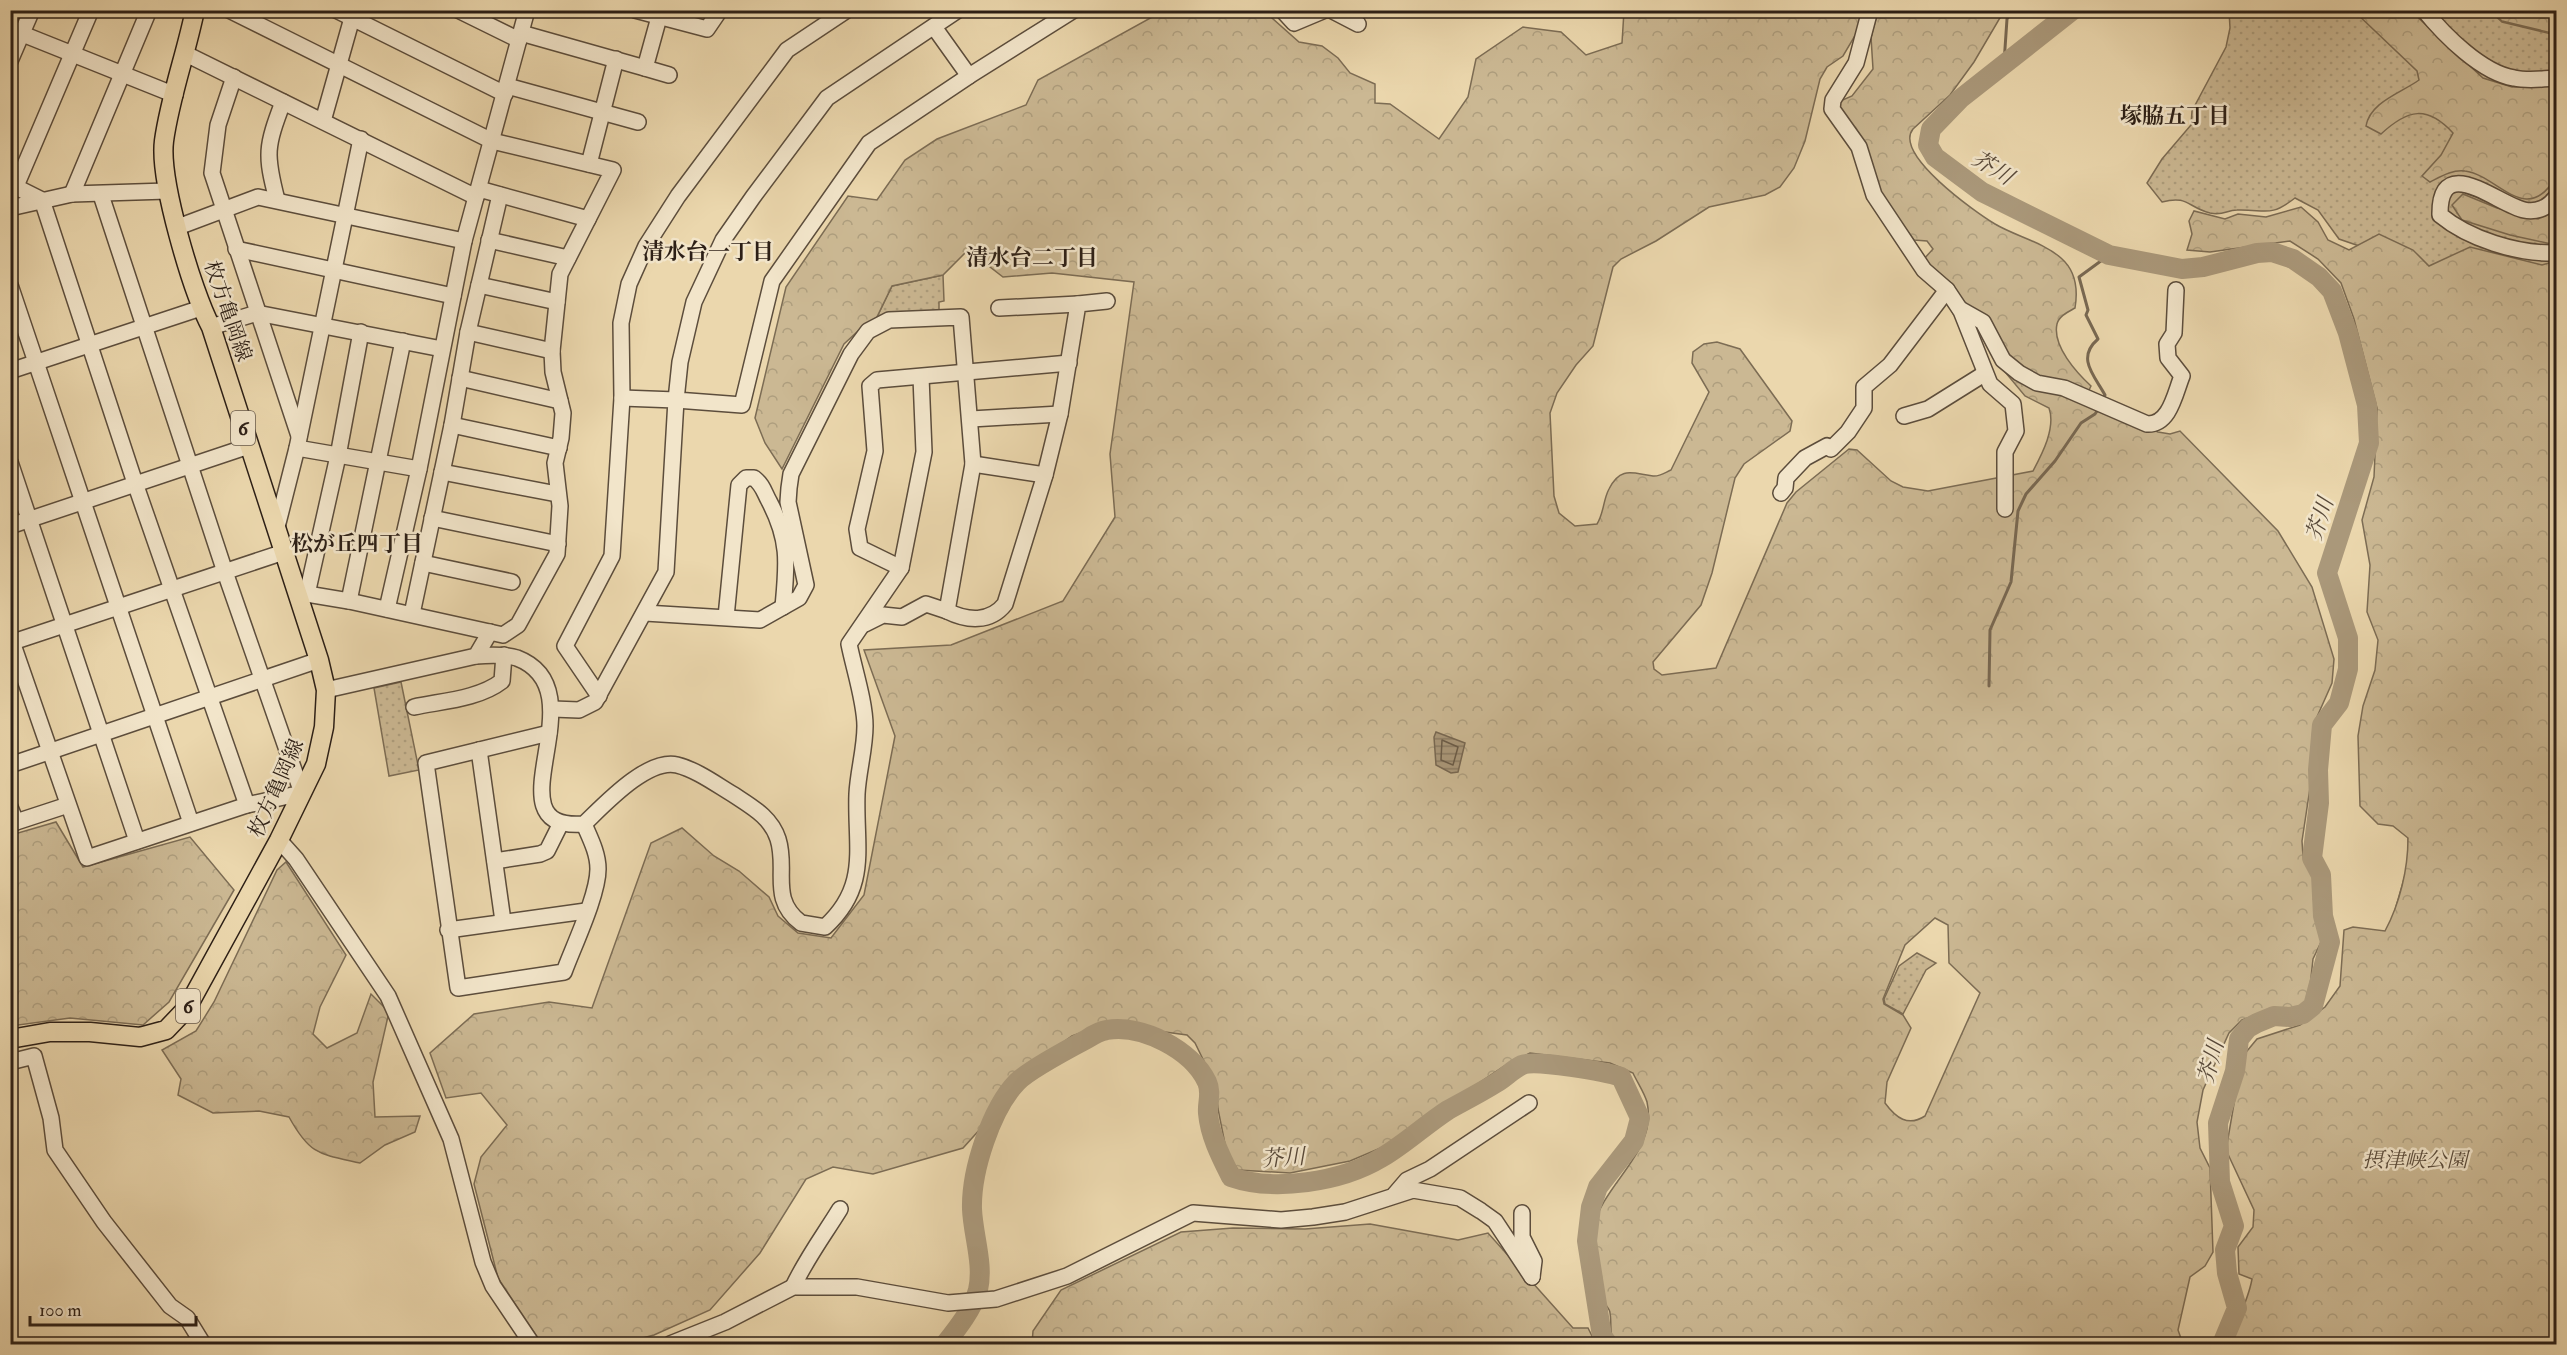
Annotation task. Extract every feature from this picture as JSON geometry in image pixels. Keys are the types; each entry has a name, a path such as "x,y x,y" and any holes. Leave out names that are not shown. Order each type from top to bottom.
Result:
{"main road":[{"name":"枚方亀岡線","path":"10,1039 50,1032 90,1032 140,1037 166,1029 187,1008 279,840 316,764 324,727 326,690 303,595 284,552 211,327 201,308 167,191 164,142 195,10"}],"street":[{"path":"10,61 16,32 32,10"},
{"path":"91,10 13,185 42,200 135,483 246,805"},
{"path":"72,194 150,10"},
{"path":"229,10 338,67 492,141 613,170 560,274 552,351 563,413 555,463 560,506 557,554 518,625 502,635 412,614 303,595 338,456 362,332"},
{"path":"336,10 353,15 506,90 602,111 638,122"},
{"path":"458,10 520,37 616,59 669,75"},
{"path":"387,609 419,469 464,241 527,10"},
{"path":"635,10 660,14 707,29 720,10"},
{"path":"599,696 565,645 612,556 622,398 621,323 630,284 646,246 678,196 787,50 847,10"},
{"path":"553,709 579,710 595,702 666,572 669,558 676,400 680,362 694,302 723,240 827,98 958,10"},
{"path":"622,398 742,405 772,281 869,143 1074,10"},
{"path":"1282,10 1294,23 1325,10"},
{"path":"1331,10 1358,24"},
{"path":"1870,10 1856,63 1833,100 1832,109 1859,147 1874,195 1924,270 1947,290 1960,309 1984,374 1997,392 2013,404 2016,413 2015,438 2005,452 2005,509"},
{"path":"2424,10 2453,39 2491,70 2516,79 2556,78"},
{"path":"645,68 660,14"},
{"path":"323,121 353,15"},
{"path":"934,27 969,76"},
{"path":"16,32 175,95"},
{"path":"186,54 478,193 500,195 588,219"},
{"path":"589,164 616,59"},
{"path":"234,77 218,125 212,173 298,442"},
{"path":"277,200 268,164 268,148 283,102"},
{"path":"277,527 298,442 361,139"},
{"path":"2556,197 2551,204 2538,210 2524,210 2470,184 2458,183 2445,189 2439,201 2439,208 2440,215 2456,228 2482,238 2532,251 2556,253"},
{"path":"10,208 72,194 101,195 167,191"},
{"path":"101,195 225,572 302,793 246,805 87,858 11,641 64,625 119,606 225,572 284,552"},
{"path":"412,614 452,425 468,332 500,195"},
{"path":"177,227 258,197 464,241"},
{"path":"489,240 568,258"},
{"path":"236,249 453,296"},
{"path":"10,285 191,823"},
{"path":"479,285 557,302"},
{"path":"1781,493 1785,488 1786,478 1805,458 1827,446 1830,449 1848,432 1864,408 1864,387 1890,365 1947,290"},
{"path":"1960,309 1983,322 2003,360 2025,377 2037,383 2064,388 2147,424 2155,424 2161,422 2167,414 2182,375 2169,358 2167,344 2174,333 2176,290"},
{"path":"999,308 1107,301"},
{"path":"865,624 883,615 902,617 926,604 962,618 981,619 1000,611 1005,604 1045,475 1060,414 1078,304"},
{"path":"10,371 201,308"},
{"path":"211,327 257,313 442,349"},
{"path":"645,613 760,620 799,598 806,585 788,502 791,474 835,382 868,331 889,320 961,317 968,371 973,464 947,611"},
{"path":"468,332 552,351"},
{"path":"349,602 376,462 403,341"},
{"path":"901,568 860,548 857,529 875,451 870,386 877,380 1069,363"},
{"path":"1904,416 1928,409 1984,374"},
{"path":"326,690 476,656 504,655 533,667 551,695 553,709 540,786 541,801 552,819 561,823 584,824 645,771 675,764 686,768 722,788 766,818 773,826 781,852 780,885 784,901 801,923 825,927 842,908 854,884 859,865 857,794 866,725 849,644 865,624 901,568 924,452 921,377"},
{"path":"460,378 560,401"},
{"path":"971,419 1060,414"},
{"path":"452,425 559,448"},
{"path":"298,442 338,456 419,469"},
{"path":"10,526 249,446"},
{"path":"10,462 137,841"},
{"path":"973,464 1045,475"},
{"path":"442,472 557,494"},
{"path":"726,617 739,485 746,478 754,478 763,485 778,515 788,555 783,607"},
{"path":"432,518 558,544"},
{"path":"423,563 512,582"},
{"path":"476,656 490,632"},
{"path":"414,707 484,692 495,686 502,681 504,655"},
{"path":"10,765 319,660"},
{"path":"549,733 426,764 458,988 564,972 586,911 598,868 594,846 584,824"},
{"path":"479,750 503,921"},
{"path":"10,807 13,823 68,805"},
{"path":"495,861 547,851 561,823"},
{"path":"279,840 296,859 388,996 451,1139 483,1262 493,1286 532,1344"},
{"path":"448,930 586,911"},
{"path":"10,1062 34,1056 51,1118 55,1150 104,1222 170,1306 187,1318 203,1344"},
{"path":"1395,1194 1407,1180 1431,1169 1529,1103"},
{"path":"670,1344 725,1322 793,1287 857,1287 948,1303 989,1300 1066,1276 1193,1214 1281,1220 1313,1217 1345,1212 1413,1190 1460,1198 1495,1221 1532,1277 1534,1261 1522,1238 1522,1213"},
{"path":"793,1287 804,1262 816,1250 840,1209"}],"green space":[{"path":"1163,11 1264,11 1299,42 1322,46 1338,58 1350,73 1375,84 1375,103 1390,104 1439,139 1468,97 1476,59 1523,27 1561,32 1586,55 1622,43 1624,11 1863,11 1856,34 1843,56 1827,67 1820,79 1805,141 1794,168 1780,187 1765,195 1709,207 1656,241 1621,259 1613,267 1593,346 1576,365 1557,393 1550,413 1554,496 1559,513 1575,526 1597,524 1607,493 1618,477 1628,473 1655,476 1671,470 1709,392 1692,363 1693,352 1704,344 1717,342 1740,349 1792,421 1790,431 1744,464 1735,478 1712,573 1701,605 1653,662 1654,669 1662,675 1716,668 1787,503 1796,492 1849,449 1857,450 1891,481 1903,487 1928,491 2033,471 2044,449 2049,432 2051,416 2049,408 2025,396 2005,372 2086,401 2158,432 2170,434 2180,431 2278,531 2312,587 2334,659 2332,683 2313,726 2310,788 2302,841 2303,856 2313,877 2322,940 2313,959 2309,996 2305,1005 2293,1009 2271,1010 2242,1020 2229,1033 2203,1090 2197,1122 2200,1148 2210,1168 2213,1252 2205,1266 2190,1277 2178,1330 2183,1344 1614,1344 1610,1312 1604,1302 1596,1276 1592,1256 1592,1237 1599,1212 1607,1196 1628,1167 1645,1137 1648,1120 1647,1102 1633,1073 1610,1063 1530,1053 1503,1067 1383,1147 1350,1161 1290,1173 1238,1170 1227,1154 1216,1086 1195,1043 1187,1035 1106,1024 1072,1036 1005,1084 982,1127 963,1148 873,1174 833,1167 806,1179 760,1253 710,1310 654,1335 620,1344 542,1344 498,1278 474,1184 481,1157 507,1125 481,1093 446,1098 430,1053 474,1014 549,1002 592,1008 651,843 682,828 714,856 739,871 769,897 778,916 798,933 831,938 864,895 895,736 864,650 951,645 1063,601 1115,517 1110,454 1134,282 1052,273 1003,277 968,250 943,275 892,286 874,323 858,331 844,344 782,469 765,443 755,418 786,287 848,196 877,200 905,160 937,139 1026,105 1038,80","holes":["1935,918 1948,925 1949,963 1980,993 1925,1116 1908,1121 1898,1117 1885,1103 1887,1082 1911,1028 1903,1015 1884,1004 1883,999 1905,945"]},
{"path":"1878,11 2004,11 1974,62 1950,95 1913,129 1910,140 1915,153 1925,167 1971,208 1995,224 2054,252 2066,263 2075,281 2075,308 2060,319 2056,332 2067,358 2091,386 2088,392 2034,376 2012,359 1923,260 1933,249 1927,241 1914,240 1879,194 1836,107 1838,102 1852,96 1873,69 1871,37"},
{"name":"摂津峡公園","path":"2229,11 2490,11 2502,22 2556,35 2556,1344 2361,1028 2410,858 2390,664 2371,250 2339,239 2318,210 2295,198 2273,210 2237,210 2215,214 2202,211 2183,201 2162,202 2147,183 2162,159 2191,125 2192,111 2226,47 2230,28"},
{"path":"2354,11 2411,11 2483,78 2512,87 2556,86 2556,177 2545,192 2534,198 2523,199 2477,174 2465,171 2451,172 2430,182 2422,176 2441,155 2453,133 2444,124 2426,114 2409,115 2400,119 2381,134 2366,126 2373,111 2380,104 2419,80 2417,71"},
{"path":"2491,11 2556,11 2556,34 2502,21"},
{"path":"2463,194 2497,208 2538,219 2556,210 2556,245 2510,235 2462,220 2452,205"},
{"name":"摂津峡公園","path":"2301,207 2318,222 2328,240 2349,250 2379,234 2413,250 2429,266 2470,247 2542,265 2556,261 2556,1344 2228,1344 2245,1304 2252,1279 2239,1274 2238,1247 2253,1227 2254,1210 2226,1150 2242,1057 2257,1039 2300,1025 2325,1007 2340,986 2344,930 2353,927 2385,931 2399,897 2408,850 2408,838 2393,826 2378,824 2360,806 2358,736 2363,706 2375,670 2378,640 2367,612 2370,565 2362,520 2374,477 2377,408 2354,319 2341,283 2318,259 2290,241 2210,252 2187,250 2192,234 2189,221 2194,211 2225,219 2238,214 2266,217"},
{"path":"943,275 944,301 939,302 939,311 874,323 892,286"},
{"path":"401,682 419,770 389,776 374,688"},
{"path":"56,822 83,867 190,837 234,890 169,1002 143,1025 70,1018 11,1026 11,835"},
{"path":"286,862 346,955 320,1007 313,1034 327,1048 357,1033 371,994 389,1012 373,1082 375,1117 420,1116 415,1132 385,1145 360,1163 317,1151 303,1139 289,1117 259,1111 213,1113 178,1095 181,1079 162,1050 196,1031 214,1002 277,870"},
{"path":"1917,953 1936,963 1926,970 1903,1014 1885,1004 1884,999 1899,966"},
{"path":"1370,1224 1458,1240 1488,1233 1573,1328 1588,1328 1596,1344 1032,1344 1033,1331 1061,1290 1181,1232 1233,1228 1305,1229"}],"water":[{"path":"1436,732 1465,743 1458,772 1451,773 1436,765 1434,737"}],"waterway":[{"path":"2004,63 2007,19 2012,10"},
{"name":"芥川","path":"2073,10 1960,99 1931,129 1928,145 1935,157 1982,192 2109,255 2182,269 2203,267 2257,253 2272,252 2293,259 2319,277 2332,291 2348,333 2367,405 2369,443 2327,573 2348,638 2348,669 2339,703 2322,725 2318,770 2319,803 2312,858 2321,875 2323,916 2330,942 2313,1006 2303,1014 2290,1017 2274,1016 2257,1023 2248,1028 2239,1039 2235,1071 2218,1123 2220,1182 2234,1226 2225,1250 2227,1273 2237,1308 2222,1344"},
{"path":"2103,399 2105,395 2089,367 2088,353 2098,339 2086,315 2088,310 2079,277 2109,255"},
{"path":"1989,686 1990,630 2011,582 2018,511 2026,494 2055,461 2081,423 2095,414 2099,408"},
{"name":"芥川","path":"945,1344 968,1312 978,1290 980,1270 972,1209 973,1194 984,1141 999,1108 1017,1082 1031,1071 1097,1033 1121,1029 1150,1035 1164,1042 1178,1050 1200,1070 1208,1086 1208,1113 1211,1130 1231,1177 1267,1184 1327,1179 1365,1166 1390,1153 1448,1110 1490,1087 1522,1065 1555,1065 1621,1077 1640,1118 1634,1141 1598,1187 1591,1207 1587,1241 1602,1336 1608,1344"}],"district":[{"name":"塚脇五丁目","path":"2175,115"},
{"name":"清水台一丁目","path":"708,251"},
{"name":"清水台二丁目","path":"1032,257"},
{"name":"松が丘四丁目","path":"357,543"}]}
